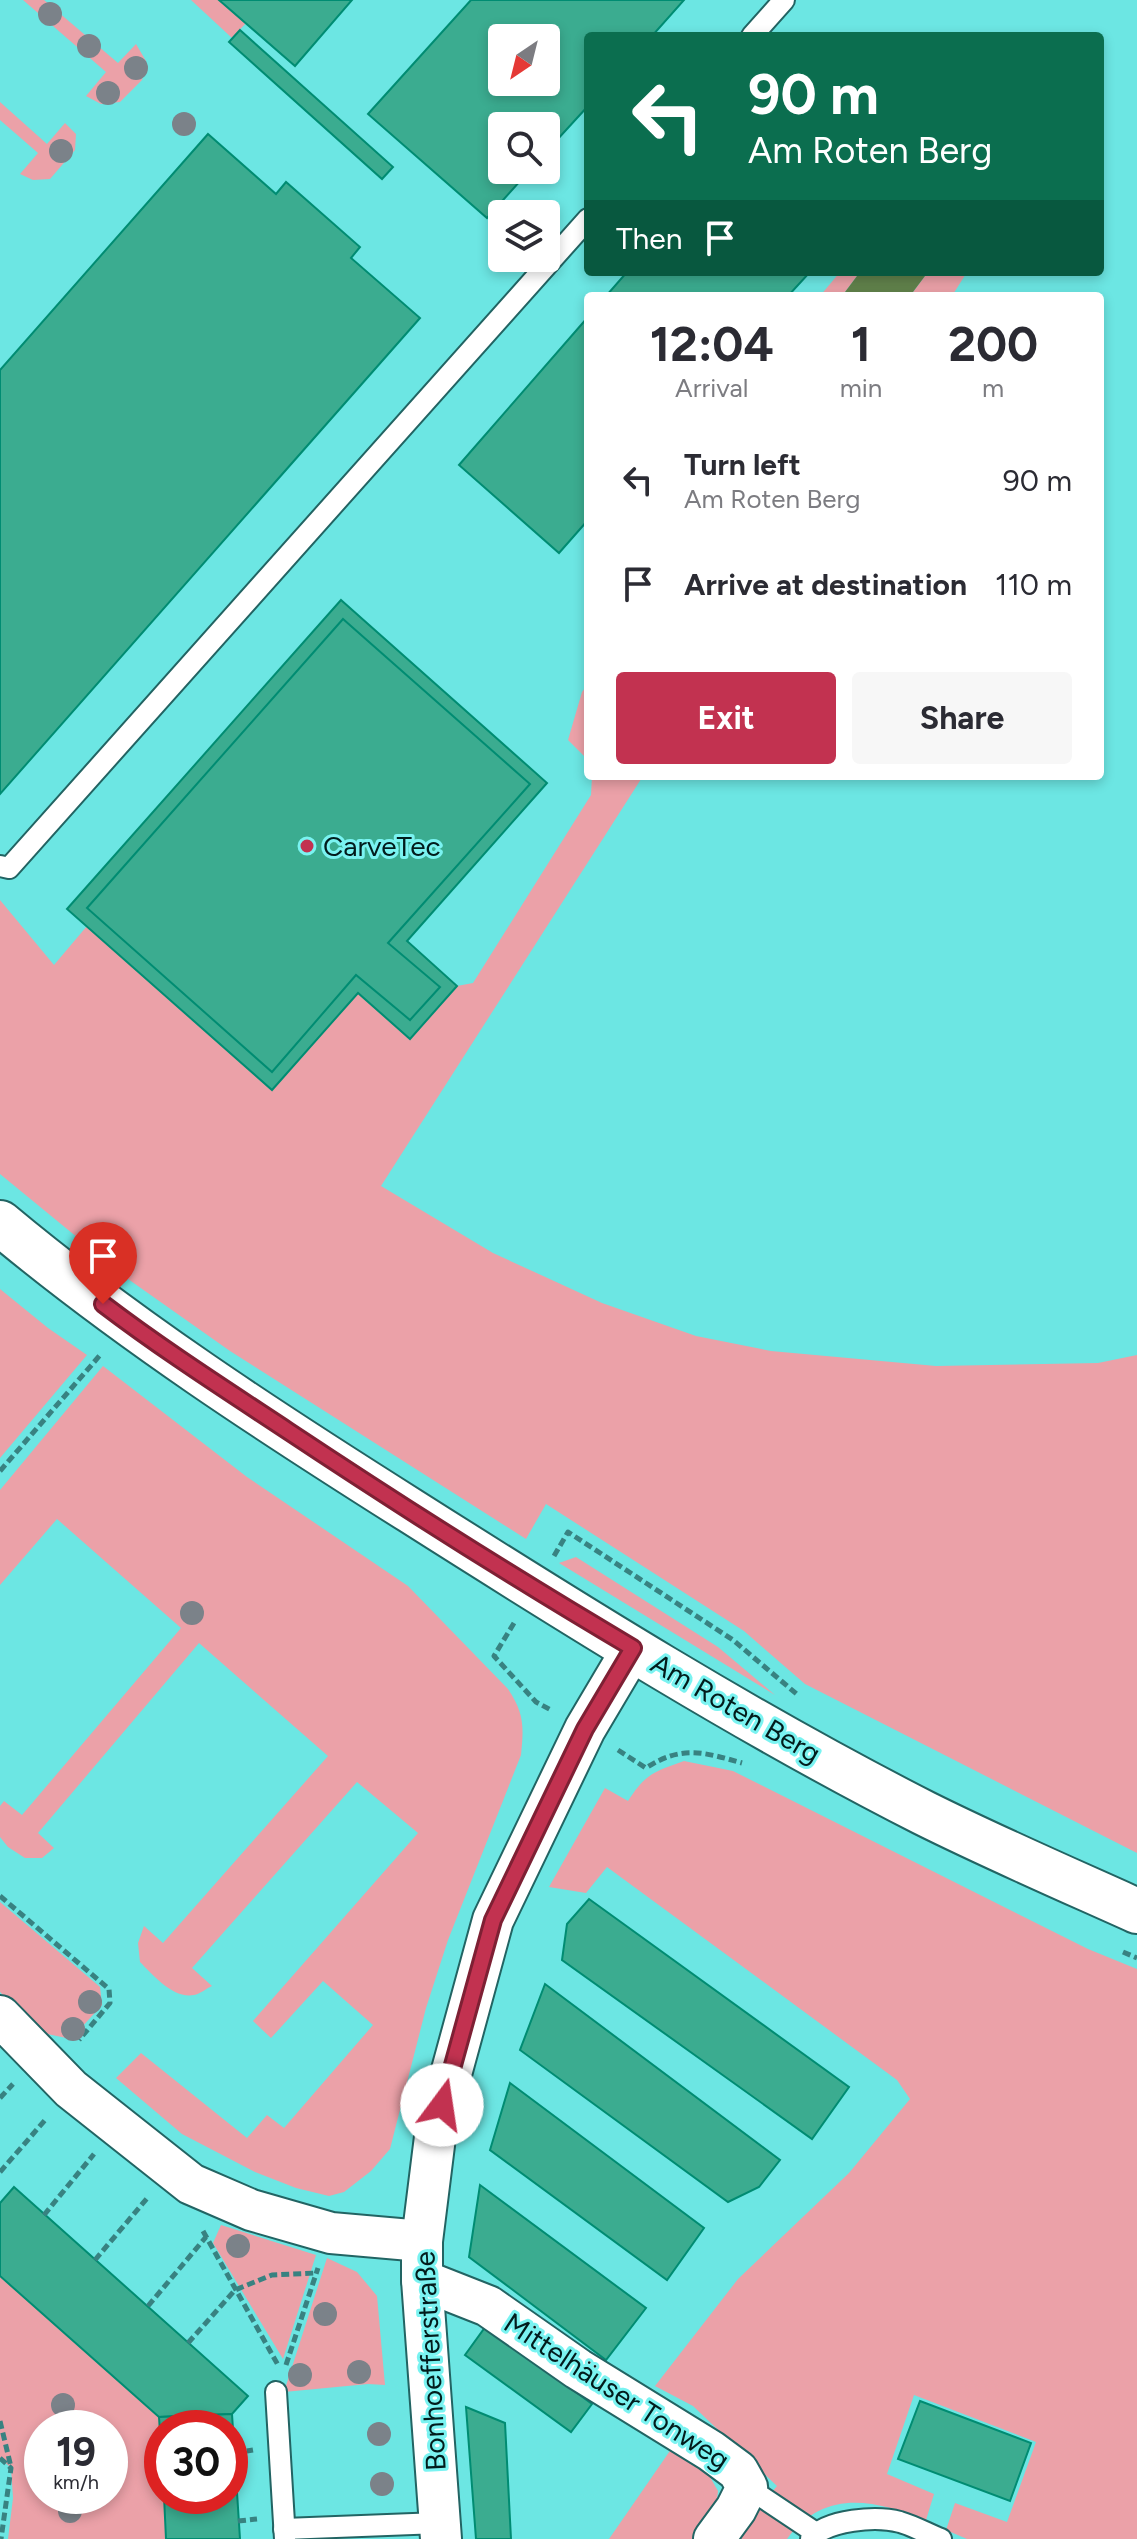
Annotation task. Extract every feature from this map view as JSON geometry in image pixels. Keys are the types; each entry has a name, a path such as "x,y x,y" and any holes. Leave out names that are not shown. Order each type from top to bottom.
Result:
{"main road":[{"name":"Am Roten Berg","path":"0,1223 126,1321 218,1385 496,1566 837,1767 926,1814 1137,1911"}],"street":[{"name":"Bonhoefferstraße","path":"440,2531 422,2261 436,2129 493,1920 585,1729 633,1648"},
{"name":"Mittelhäuser Tonweg","path":"0,2016 71,2089 191,2184 251,2210 422,2261 578,2369 711,2451 738,2471 747,2487 736,2509 714,2539"}],"lane":[{"path":"756,32 784,0"},
{"path":"0,866 9,868 584,223"},
{"path":"276,2392 285,2534 440,2531"},
{"path":"747,2487 814,2536 849,2520 899,2522 941,2539"}],"path":[{"path":"0,1471 102,1352"},
{"path":"568,1532 733,1640 801,1697"},
{"path":"494,1656 536,1702"},
{"path":"0,1896 109,1989 110,2003 77,2043"},
{"path":"0,2172 71,2089"},
{"path":"44,2215 102,2144"},
{"path":"95,2260 157,2186"},
{"path":"200,2225 283,2374 331,2233"},
{"path":"148,2306 205,2238 209,2228"},
{"path":"188,2343 235,2290 272,2275 316,2273"},
{"path":"0,2421 11,2468 1,2539"},
{"path":"0,2458 11,2468"}],"shaded area":[{"path":"23,0 44,0 118,63 136,44 146,61 142,80 120,102 101,104 86,96 106,72"},
{"path":"191,0 219,0 246,23 232,38"},
{"path":"0,102 47,144 65,123 76,134 75,150 50,179 33,180 20,174 38,153 0,120"},
{"path":"837,276 857,276 845,292 823,292"},
{"path":"857,276 925,276 913,292 845,292"},
{"path":"925,276 964,276 954,292 913,292"},
{"path":"584,689 584,756 568,740"},
{"path":"592,780 640,780 381,1186 493,1253 602,1303 696,1336 771,1351 936,1366 1098,1363 1137,1355 1137,1853 805,1684 744,1631 546,1504 526,1539 230,1351 128,1279 0,1174 0,900 54,965 87,926 272,1089 358,993 411,1038 457,986 473,983 591,795"},
{"path":"0,1289 87,1355 0,1458"},
{"path":"103,1366 247,1477 408,1586 508,1689 520,1713 521,1755 448,1940 426,2008 390,2149 371,2171 344,2192 329,2196 296,2188 255,2172 182,2134 116,2078 141,2053 247,2138 267,2115 284,2128 373,2025 323,1981 271,2038 253,2021 418,1833 357,1782 192,1968 212,1986 186,1995 171,1990 157,1979 140,1962 138,1943 144,1926 163,1943 328,1756 199,1643 38,1833 54,1848 42,1858 25,1858 8,1847 0,1837 0,1806 4,1801 22,1815 181,1628 57,1519 0,1585 0,1490"},
{"path":"576,1557 718,1647 775,1695 559,1563"},
{"path":"684,1761 733,1771 1088,1949 1137,1969 1137,2539 967,2539 946,2530 955,2503 1007,2522 1036,2442 914,2395 887,2474 934,2494 926,2520 888,2507 851,2503 834,2505 817,2512 787,2539 733,2539 777,2486 693,2406 655,2386 738,2279 849,2173 910,2099 897,2080 607,1867 586,1893 549,1887 605,1788 628,1801 640,1784 652,1775"},
{"path":"0,1902 100,1987 102,2005 71,2039 38,2032 0,1992"},
{"path":"221,2225 316,2255 283,2359 213,2243"},
{"path":"327,2258 357,2272 377,2296 385,2385 284,2392"},
{"path":"0,2276 151,2410 144,2410 144,2514 165,2514 166,2539 8,2539 13,2498 11,2468 0,2458"},
{"path":"674,2445 702,2463 718,2491 715,2516 699,2539 609,2539"}],"building":[{"path":"219,0 352,0 295,66"},
{"path":"471,0 684,0 656,32 584,32 584,110 560,137 560,112 488,112 488,184 517,184 503,200 488,200 488,217 368,114"},
{"path":"240,30 393,167 382,179 229,42"},
{"path":"208,134 276,194 286,182 360,247 351,258 420,318 0,794 0,370"},
{"path":"624,276 806,276 792,292 610,292"},
{"path":"584,322 584,525 559,553 459,465"},
{"name":"CarveTec","path":"341,600 547,783 407,941 457,986 410,1039 358,993 272,1090 67,909"},
{"name":"CarveTec","path":"343,619 530,784 388,943 440,987 410,1020 356,975 272,1072 87,908"},
{"path":"589,1899 849,2087 812,2139 562,1960 567,1924"},
{"path":"545,1984 780,2160 759,2187 728,2202 520,2050"},
{"path":"510,2083 704,2228 667,2280 490,2150"},
{"path":"480,2185 646,2308 606,2360 469,2257"},
{"path":"14,2187 248,2396 236,2410 151,2410 0,2276 0,2203"},
{"path":"486,2326 592,2404 571,2432 465,2355"},
{"path":"920,2401 1031,2443 1010,2501 898,2459"},
{"path":"466,2407 505,2423 511,2539 476,2539"},
{"path":"165,2514 238,2514 240,2539 166,2539"}],"place":[{"name":"CarveTec","path":"307,846"}],"route":[{"path":"103,1304 218,1385 358,1477 534,1590 633,1648 585,1729 493,1920 442,2105"}]}
